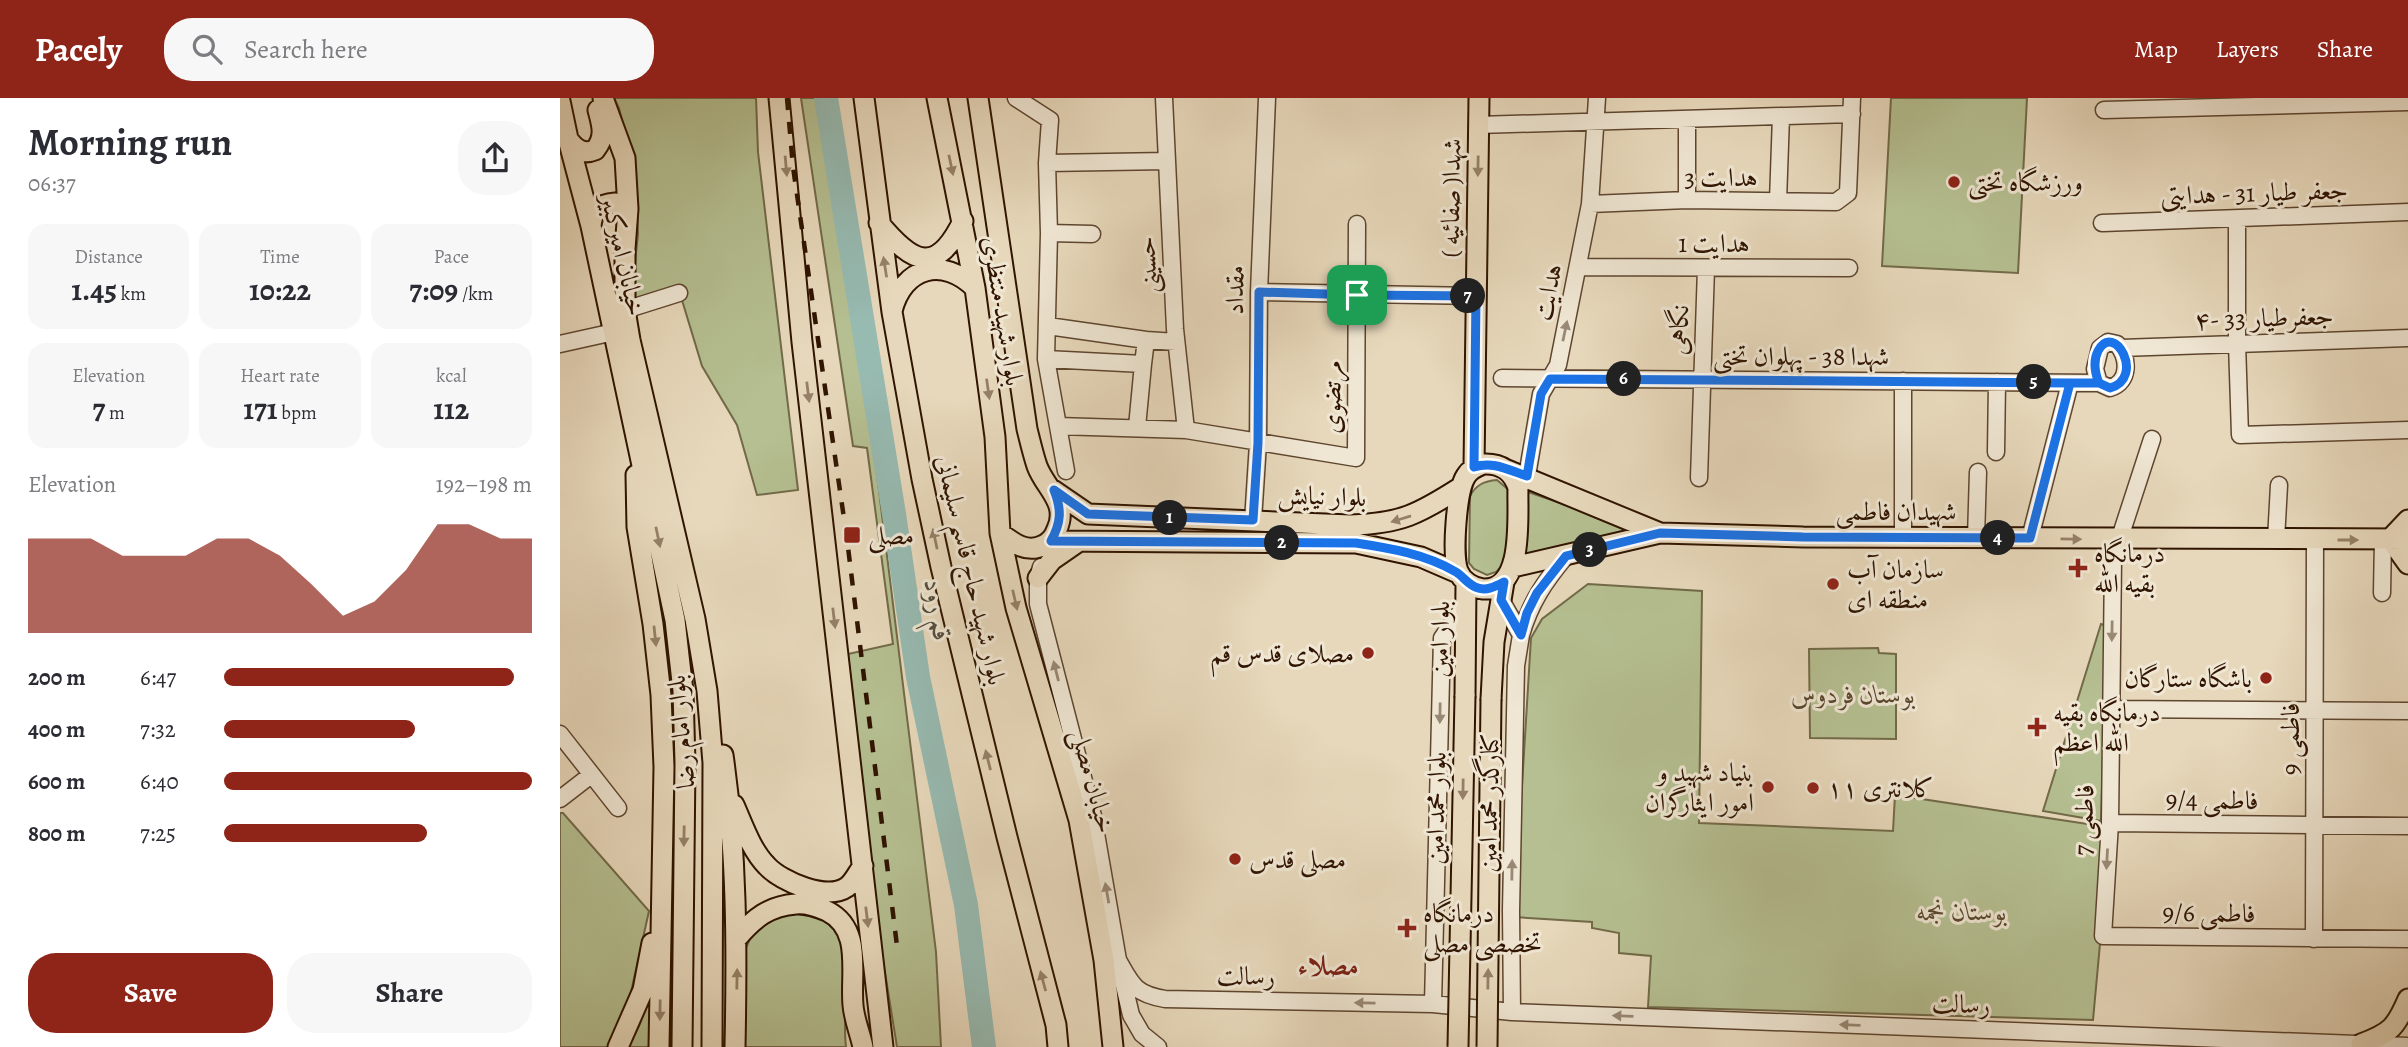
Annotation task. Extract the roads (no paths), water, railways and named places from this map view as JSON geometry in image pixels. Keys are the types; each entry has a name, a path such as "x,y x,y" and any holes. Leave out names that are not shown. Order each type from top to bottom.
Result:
{"main road":[{"path":"568,139 581,151 589,152 600,145 603,128 595,98"},
{"name":"خیابان امیرکبیر","path":"603,98 625,158 628,209 625,310 640,420"},
{"path":"779,98 802,342 883,1047"},
{"name":"بلوار شهید حاج قاسم سلیمانی","path":"864,98 892,312 941,567 1056,1025 1058,1047"},
{"name":"بلوار شهید منتظری","path":"937,98 975,288 995,437 1000,533"},
{"name":"بلوار شهید منتظری","path":"978,98 1027,429 1038,469 1054,490"},
{"name":"شهدا( صفائیه )","path":"1474,467 1479,98"},
{"name":"خیابان امیرکبیر","path":"561,111 591,226 614,332 640,420"},
{"path":"591,226 600,206 615,202 628,209"},
{"path":"879,223 900,246 915,257 932,259 944,252 954,240 963,221"},
{"path":"892,312 896,296 905,283 918,274 933,269 949,270 964,277 975,288"},
{"path":"640,420 637,527 653,624 661,695 664,767 659,1047"},
{"name":"بلوار امام رضا","path":"640,420 695,619 706,691 713,763 712,1047"},
{"name":"بلوار امام رضا","path":"640,420 675,620 683,691 685,776 682,1047"},
{"path":"1461,487 1466,474 1474,467 1490,464 1507,470 1522,482 1578,500 1660,533"},
{"name":"بلوار امین","path":"1492,699 1494,642 1522,482"},
{"name":"بلوار نیایش","path":"1054,490 1088,514 1380,524 1398,521 1420,512 1461,487"},
{"name":"بلوار امین","path":"1461,487 1457,500 1456,561 1466,604 1465,696"},
{"path":"1048,543 1059,524 1060,516 1054,490"},
{"path":"2408,520 2393,539 2408,564"},
{"name":"بلوار نیایش","path":"1000,533 1016,545 1029,549 1048,543 1082,540 1356,543 1421,557 1462,578"},
{"name":"خیابان مصلی","path":"1000,533 1016,607 1079,820 1104,960 1113,1047"},
{"name":"شهیدان فاطمی","path":"1462,578 1480,589 1491,588 1566,556 1660,533 2120,540 2393,539"},
{"path":"1038,578 1052,559 1082,540"},
{"path":"706,691 722,747 729,794 737,938 735,1047"},
{"name":"بلوار محمد امین","path":"1458,1047 1465,696"},
{"name":"بلوار محمد امین","path":"1487,1047 1492,699"},
{"path":"729,794 752,846 767,867 786,880 805,888 838,891 846,888 863,866"},
{"path":"618,1047 643,990 661,890"},
{"path":"737,938 753,919 766,911 791,904 817,906 833,914 844,924 851,944 853,1006 863,1047"},
{"path":"2364,1045 2390,1031 2398,1022 2408,999"}],"street":[{"path":"1016,98 1050,120 1047,163 1049,233 1046,359 1066,471"},
{"name":"حسینی","path":"1164,98 1176,342 1186,430"},
{"name":"مقداد","path":"1253,520 1258,443 1259,292 1267,98"},
{"name":"هدایت","path":"1522,482 1541,394 1558,365 1578,267 1590,204 1597,98"},
{"path":"2104,110 2132,104 2408,102"},
{"path":"1478,125 1781,116 1852,106"},
{"name":"هدایت 3","path":"1590,204 1687,200 1836,202 1848,192 1852,106"},
{"path":"1778,201 1781,116"},
{"path":"1687,119 1687,200"},
{"path":"1047,163 1167,161"},
{"name":"جعفر طیار 31 - هدایتی","path":"2102,223 2408,212"},
{"path":"2237,219 2237,343 2241,435 2408,430"},
{"name":"مرتضوی","path":"1258,443 1356,458 1357,224"},
{"path":"1049,233 1092,234"},
{"name":"هدایت 1","path":"1578,267 1849,268"},
{"name":"نگاهی","path":"1699,478 1706,268"},
{"path":"1259,292 1476,296"},
{"path":"625,310 679,293"},
{"path":"1048,326 1176,342"},
{"path":"560,344 614,332"},
{"name":"۴- جعفرطیار 33","path":"2121,348 2408,338"},
{"path":"1137,427 1146,340"},
{"path":"2113,342 2121,348 2126,369 2120,382 2110,388 2099,383 2095,369 2100,348 2113,342"},
{"path":"1046,359 1143,364"},
{"name":"شهدا 38 - پهلوان تختی","path":"1502,378 2099,383"},
{"path":"1903,381 1903,538"},
{"path":"1996,452 1997,382"},
{"path":"2030,538 2070,383"},
{"path":"1058,426 1186,430 1258,443"},
{"name":"فاطمی 7","path":"2103,936 2109,823 2113,559 2152,439"},
{"path":"1976,538 1978,472"},
{"path":"2276,540 2279,485"},
{"path":"2382,593 2393,539"},
{"name":"فاطمی 9","path":"2315,540 2315,939"},
{"name":"خیابان مصلی","path":"1048,543 1038,578 1038,604 1093,816 1118,960 1131,1015 1142,1034 1157,1047"},
{"name":"کنارگذر محمد امین","path":"1512,1012 1511,911 1516,680 1521,635 1527,613 1537,593 1566,556"},
{"path":"1506,583 1521,635"},
{"name":"کنارگذر محمد امین","path":"1433,1004 1442,638 1466,604"},
{"path":"2111,709 2408,711"},
{"path":"560,734 618,808"},
{"path":"560,799 591,775"},
{"name":"فاطمی 9/4","path":"2109,823 2408,826"},
{"name":"فاطمی 9/6","path":"2103,936 2408,939"},
{"name":"رسالت","path":"1118,960 1133,987 1147,996 1164,999 1433,1004 1512,1012 2408,1046"}],"waterway":[{"name":"قم رود","path":"826,98 918,677 966,905 984,1047"}],"railway":[{"path":"787,98 793,167 847,539 897,946"}],"place":[{"name":"ورزشگاه تختی","path":"1954,182"},
{"name":"مصلی","path":"852,535"},
{"name":"درمانگاه بقیه الله","path":"2078,568"},
{"name":"سازمان آب منطقه ای","path":"1833,584"},
{"name":"مصلای قدس قم","path":"1368,653"},
{"name":"باشگاه ستارگان","path":"2266,678"},
{"name":"درمانگاه بقیه الله اعظم","path":"2037,727"},
{"name":"بنیاد شهید و امور ایثارگران","path":"1768,787"},
{"name":"کلانتری ۱۱","path":"1813,788"},
{"name":"مصلی قدس","path":"1235,859"},
{"name":"درمانگاه تخصصی مصلی","path":"1407,928"}],"district":[{"name":"مصلاء","path":"1328,966"}],"park label":[{"name":"بوستان فردوس","path":"1853,694"},
{"name":"بوستان نجمه","path":"1962,911"}]}
